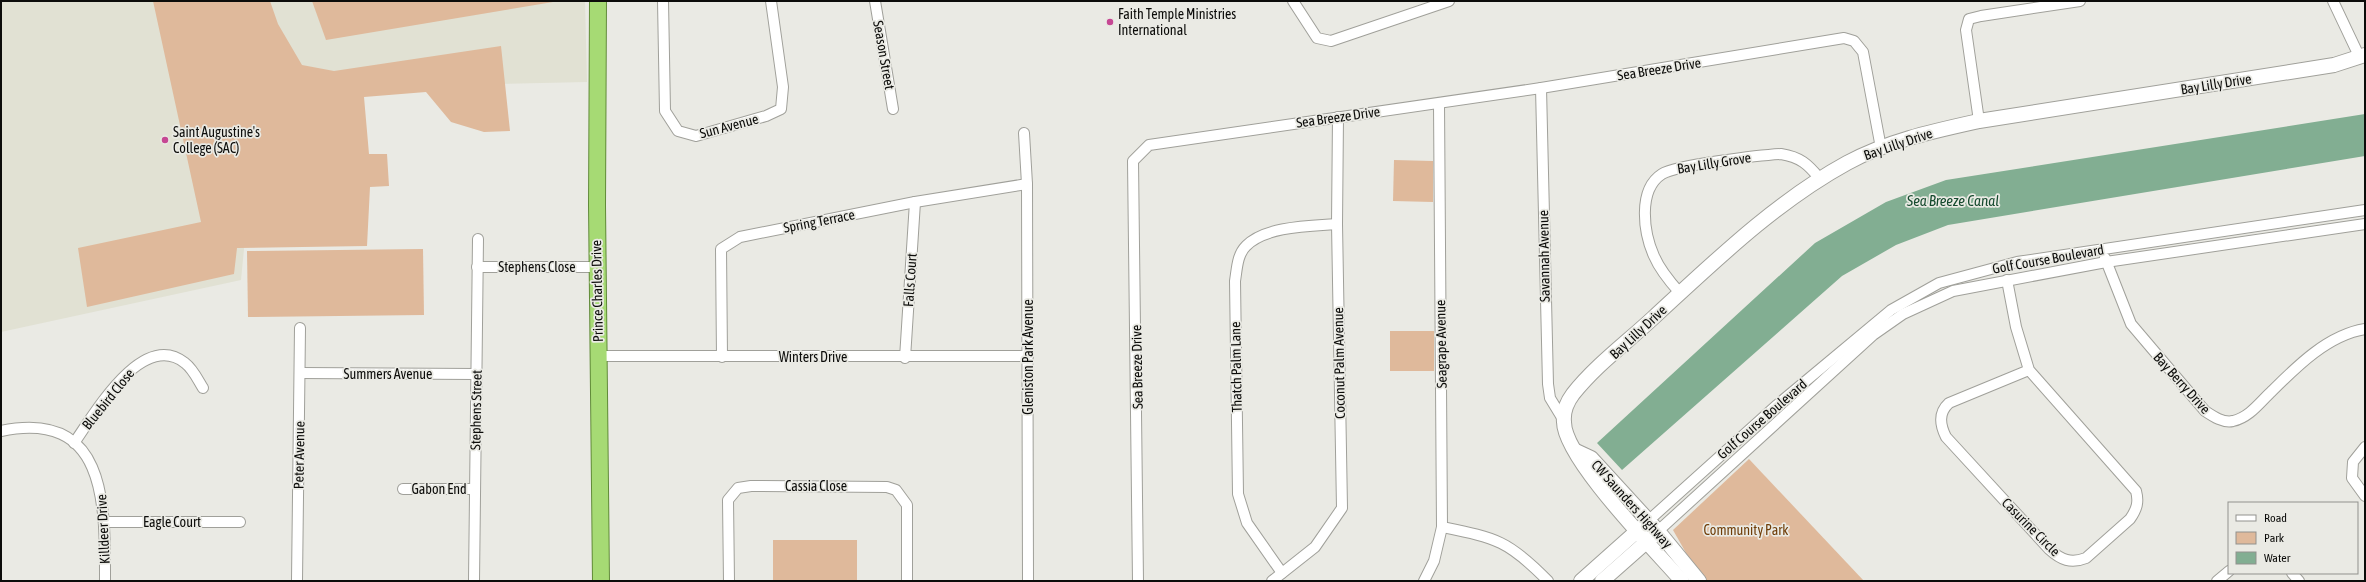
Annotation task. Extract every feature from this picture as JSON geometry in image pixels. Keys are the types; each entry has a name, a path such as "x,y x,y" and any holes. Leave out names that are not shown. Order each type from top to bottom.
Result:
{"highway":[{"name":"Prince Charles Drive","path":"598,1 597,267 601,581"}],"main road":[{"name":"Bay Lilly Drive","path":"1576,451 1568,439 1564,421 1569,401 1583,383 1680,294 1764,221 1820,179 1849,162 1881,148 1940,130 1979,121 2334,65 2362,57"},
{"name":"CW Saunders Highway","path":"1576,451 1591,458 1653,526 1699,581"},
{"name":"CW Saunders Highway","path":"1576,451 1582,466 1682,581"},
{"path":"1581,581 1637,530 1653,526"},
{"path":"1602,581 1647,541 1653,526"}],"street":[{"name":"Sun Avenue","path":"663,1 665,111 678,131 696,136 766,116 780,109 783,87 771,1"},
{"name":"Season Street","path":"875,1 893,109"},
{"path":"1293,1 1317,38 1331,41 1347,38 1449,1"},
{"path":"1979,121 1966,30 1969,19 1980,16 2080,1"},
{"path":"2332,1 2362,57"},
{"name":"Sea Breeze Drive","path":"1138,581 1133,161 1149,145 1338,116 1439,104 1847,39 1856,44 1863,52 1881,148"},
{"name":"Savannah Avenue","path":"1542,88 1548,384 1550,398 1564,421"},
{"name":"Seagrape Avenue","path":"1424,581 1434,561 1442,527 1439,104"},
{"name":"Coconut Palm Avenue","path":"1272,581 1315,547 1342,508 1337,224 1338,116"},
{"name":"Gleniston Park Avenue","path":"1024,133 1027,184 1028,581"},
{"name":"Bay Lilly Grove","path":"1680,294 1658,264 1648,238 1646,202 1652,185 1659,176 1679,168 1782,154 1796,157 1806,162 1820,179"},
{"name":"Spring Terrace","path":"722,357 721,249 740,237 915,202 1027,184"},
{"name":"Falls Court","path":"905,358 915,202"},
{"name":"Golf Course Boulevard","path":"1653,526 1778,404 1891,310 1939,283 2017,262 2365,210"},
{"name":"Thatch Palm Lane","path":"1282,573 1247,523 1238,494 1235,281 1238,260 1245,246 1258,238 1294,228 1337,224"},
{"name":"Golf Course Boulevard","path":"1653,526 1873,336 1903,314 1953,291 2106,262 2365,224"},
{"name":"Stephens Street","path":"474,581 478,239"},
{"name":"Bay Berry Drive","path":"2102,249 2131,324 2205,411 2216,419 2232,421 2249,413 2299,363 2342,337 2365,329"},
{"name":"Stephens Close","path":"478,267 597,267"},
{"name":"Casurine Circle","path":"2007,280 2016,327 2029,370 2136,490 2136,511 2130,519 2086,558 2080,561 2072,562 2062,559 2049,549 1946,437 1941,427 1942,414 1949,403 2029,370"},
{"name":"Peter Avenue","path":"297,581 300,328"},
{"name":"Bluebird Close","path":"74,443 119,382 136,365 148,359 168,356 183,361 192,370 203,388"},
{"name":"Winters Drive","path":"598,356 905,358 1028,356"},
{"name":"Summers Avenue","path":"300,373 476,374"},
{"name":"Killdeer Drive","path":"1,430 22,427 47,428 61,433 74,443 84,454 96,476 102,497 105,522 105,581"},
{"path":"2365,447 2353,462 2352,478 2365,496"},
{"name":"Cassia Close","path":"729,581 728,500 738,488 759,486 887,487 896,490 907,505 907,581"},
{"name":"Gabon End","path":"403,489 475,489"},
{"name":"Eagle Court","path":"105,522 240,522"},
{"path":"1442,527 1486,536 1509,546 1520,554 1548,581"},
{"path":"2217,581 2228,572"}],"shaded area":[{"name":"Saint Augustine's College (SAC)","path":"1,1 585,1 587,82 321,88 249,198 241,280 1,332"}],"green space":[{"path":"153,1 270,1 278,24 302,65 334,71 501,46 510,131 484,132 451,122 426,92 364,97 369,154 387,154 389,186 370,187 367,246 237,248 234,274 87,307 78,248 201,222"},
{"path":"312,1 559,1 326,40"},
{"path":"1394,160 1433,161 1433,202 1393,201"},
{"path":"423,249 424,315 248,317 247,251"},
{"path":"1390,331 1434,331 1434,371 1390,371"},
{"name":"Community Park","path":"1749,459 1864,581 1707,581 1690,560 1673,530"},
{"path":"773,540 857,540 857,581 773,581"}],"water":[{"name":"Sea Breeze Canal","path":"2365,114 2365,156 1948,225 1896,245 1842,276 1622,470 1597,443 1815,243 1886,202 1946,180"}],"place":[{"name":"Faith Temple Ministries International","path":"1110,22"},
{"name":"Saint Augustine's College (SAC)","path":"165,140"}]}
